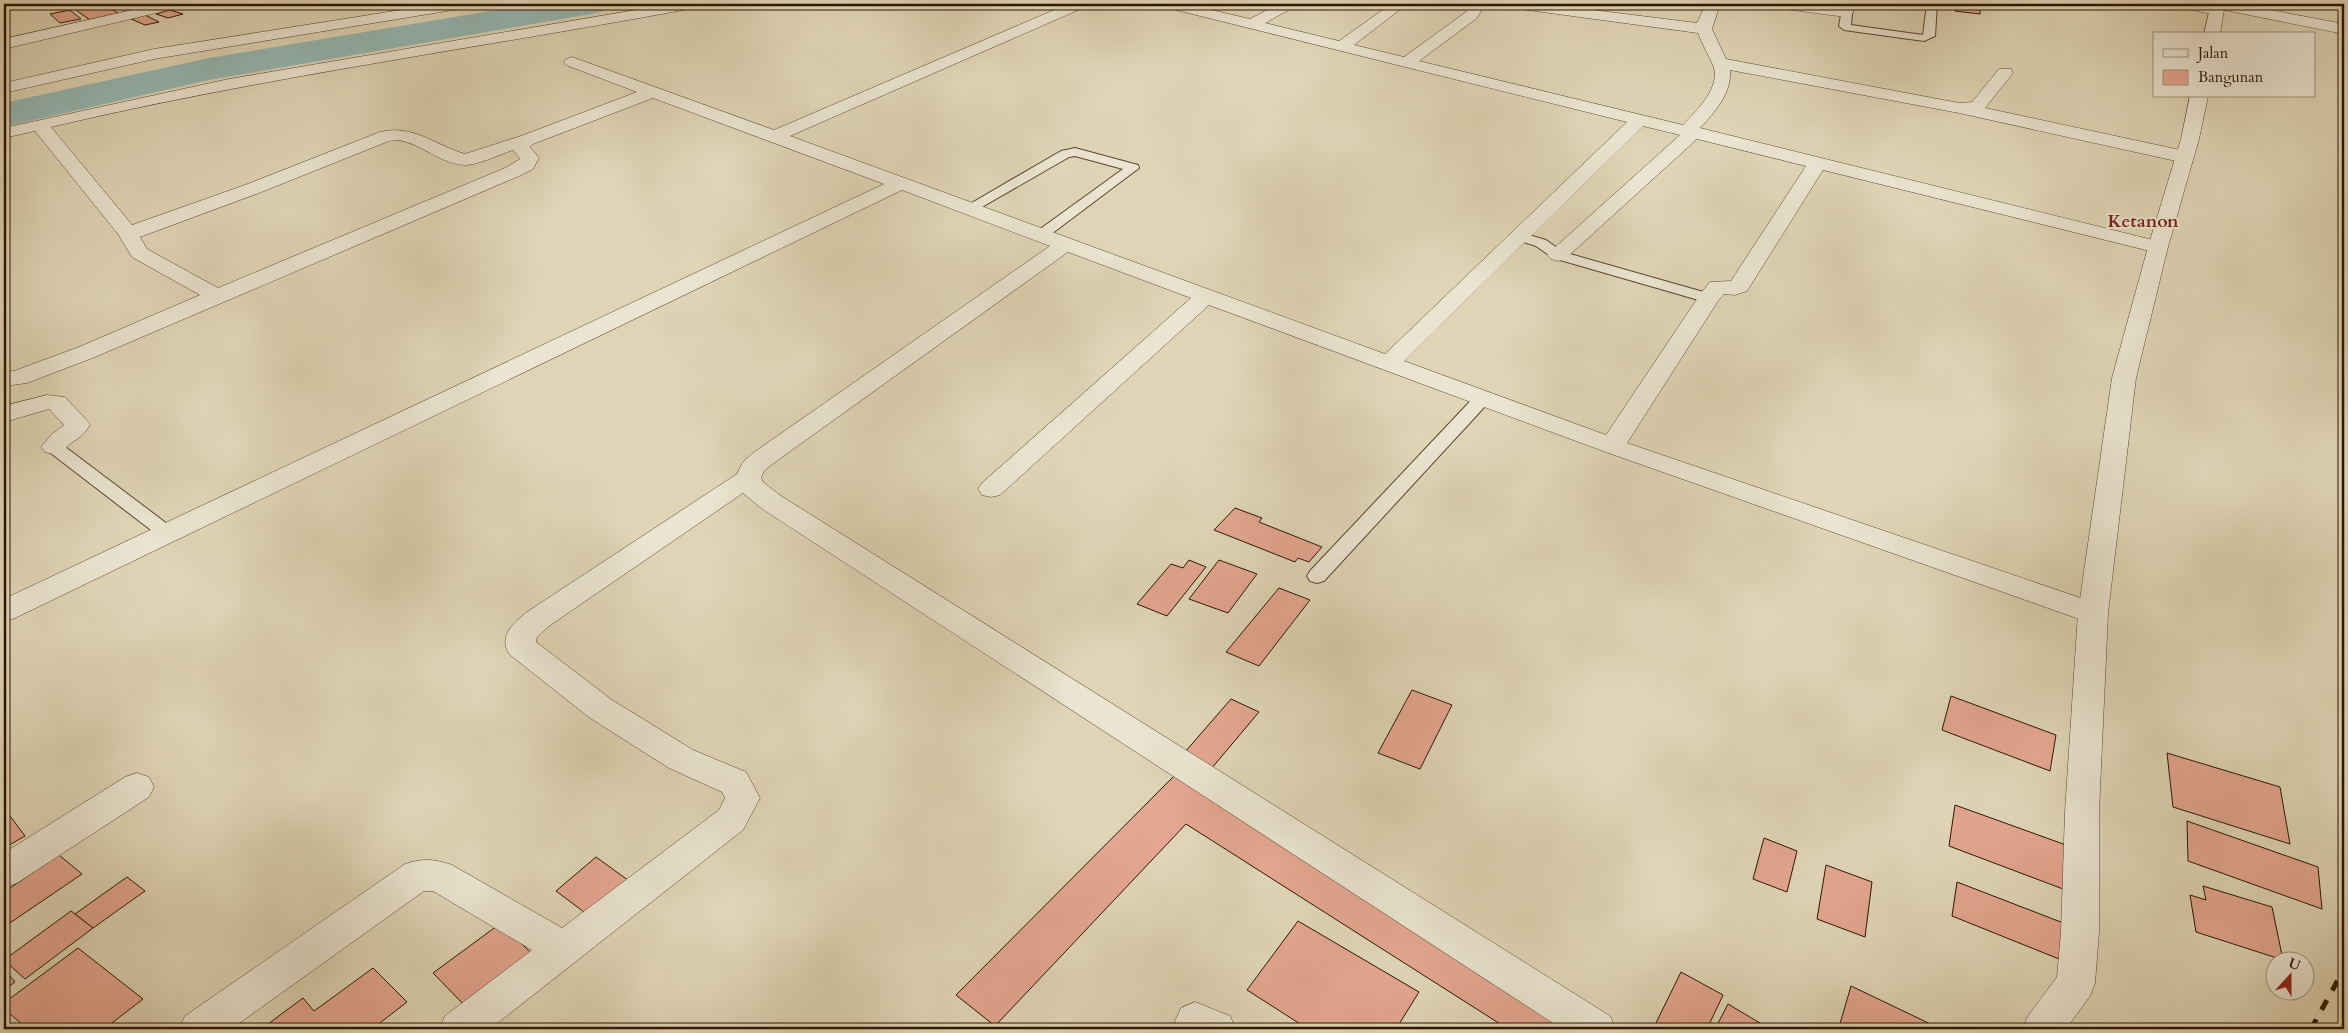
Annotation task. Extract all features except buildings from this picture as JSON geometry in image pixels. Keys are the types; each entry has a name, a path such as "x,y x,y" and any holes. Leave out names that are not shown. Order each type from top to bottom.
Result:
{"street":[{"path":"4,44 177,4"},
{"path":"4,88 154,54 465,4"},
{"path":"4,133 261,78 472,44 694,4"},
{"path":"774,137 1080,4"},
{"path":"1169,4 2158,246"},
{"path":"1252,24 1289,4"},
{"path":"1342,46 1400,4"},
{"path":"1407,62 1472,16 1478,4"},
{"path":"1513,4 1704,29"},
{"path":"1558,255 1691,131 1714,102 1724,75 1721,63 1718,61 1704,29 1704,24 1713,4"},
{"path":"1777,4 1847,8"},
{"path":"2188,4 2217,6 2344,29"},
{"path":"2212,32 2217,6"},
{"path":"354,9 371,18"},
{"path":"572,62 1612,446 2093,613"},
{"path":"1721,63 1959,108 2185,157"},
{"path":"1959,108 1977,107 2005,73"},
{"path":"128,234 252,189 386,136 398,134 411,135 465,160 526,140 652,92"},
{"path":"2042,1028 2076,983 2080,932 2082,812 2093,613 2124,378 2158,246 2185,157 2199,98"},
{"path":"1388,364 1640,119"},
{"path":"39,124 128,234 139,253 217,296"},
{"path":"8,380 87,352 512,172 526,165 530,158 520,147 526,140"},
{"path":"1612,446 1709,298 1718,287 1734,288 1739,286 1818,163"},
{"path":"4,610 902,183"},
{"path":"459,1029 731,820 743,798 734,782 681,759 601,709 520,646 522,633 546,614 748,478 752,468 762,460 1053,240"},
{"path":"991,489 1206,296"},
{"path":"4,413 8,414 47,402 56,402 77,424 74,431 61,438 54,447"},
{"path":"748,478 751,486 771,502 1596,1029"},
{"path":"4,872 137,787"},
{"path":"199,1029 418,875 439,876 563,948"}],"lane":[{"path":"1847,8 1844,26 1848,28 1924,38 1930,36 1932,4"},
{"path":"970,208 1065,154 1075,152 1133,168 1053,240"},
{"path":"1519,236 1541,243 1558,255 1709,298"},
{"path":"1317,576 1483,398"},
{"path":"54,447 167,533"}],"waterway":[{"path":"4,115 209,69 591,4"}],"railway":[{"path":"2311,1029 2344,969"}],"district":[{"name":"Ketanon","path":"2143,221"}]}
